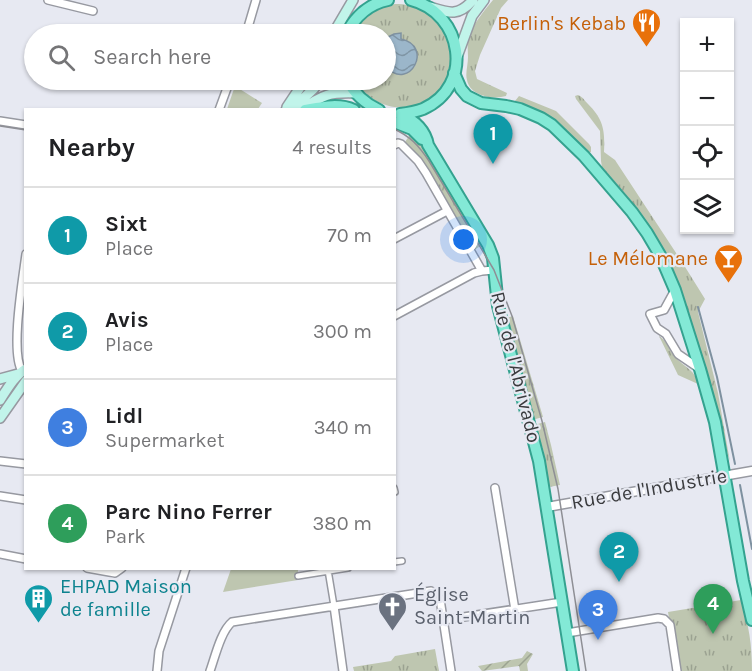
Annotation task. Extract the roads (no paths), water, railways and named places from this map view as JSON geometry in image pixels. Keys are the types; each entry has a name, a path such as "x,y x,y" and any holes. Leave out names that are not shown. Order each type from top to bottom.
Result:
{"main road":[{"path":"339,24 352,0"},
{"path":"352,24 371,3 388,0"},
{"path":"411,0 453,13 466,7 473,0"},
{"path":"396,116 423,108 442,94 454,73 457,57 472,16 483,0"},
{"path":"428,7 438,14 452,33 457,57"},
{"path":"454,73 467,96 480,103 506,106 530,113 552,125 568,139 642,226 660,255 675,290 715,422 752,620"},
{"path":"287,108 299,90"},
{"path":"289,108 313,90"},
{"path":"353,90 367,104 375,108"},
{"path":"305,108 316,99 330,93 355,93"},
{"path":"314,108 324,106 347,108"},
{"name":"Rue de l'Abrivado","path":"396,116 416,122 488,245 493,258 498,306 536,448 573,671"},
{"path":"0,379 22,371"},
{"path":"0,418 3,396 22,371"},
{"path":"3,396 24,382"}],"street":[{"path":"249,24 256,0"},
{"path":"53,1 74,3 93,11"},
{"path":"220,108 226,90"},
{"path":"0,121 24,125"},
{"name":"Rue de l'Abrivado","path":"396,144 407,149 418,161 482,271"},
{"path":"396,238 447,210"},
{"path":"396,315 474,273 494,270"},
{"path":"22,371 17,358 16,342 24,272"},
{"path":"675,290 664,310 650,314 657,328 666,334 678,354 700,369"},
{"path":"0,461 24,464"},
{"name":"Rue de l'Industrie","path":"547,507 752,471"},
{"path":"495,488 515,610"},
{"path":"1,499 24,500"},
{"path":"0,554 24,559"},
{"path":"396,562 402,561"},
{"path":"98,570 115,573 121,570"},
{"path":"157,671 159,651 185,570"},
{"path":"298,576 328,570 343,671"},
{"path":"210,671 227,626 232,622 431,591"},
{"path":"440,599 451,671"},
{"path":"444,620 562,602"},
{"path":"567,633 658,618 664,619 670,626 677,671"}],"water":[{"path":"401,33 401,39 411,43 416,50 415,65 403,74 396,73 396,34"}],"waterway":[{"path":"698,307 717,377 735,464"},
{"path":"740,485 752,549"}],"tram line":[{"path":"0,126 24,130"},
{"path":"396,130 414,142 429,161 494,270 512,316 542,421 558,489 586,671"}],"place":[{"name":"Berlin's Kebab","path":"647,48"},
{"name":"Sixt","path":"493,164"},
{"name":"Le Mélomane","path":"729,284"},
{"name":"Avis","path":"619,582"},
{"name":"EHPAD Maison de famille","path":"39,624"},
{"name":"Église Saint-Martin","path":"393,632"},
{"name":"Parc Nino Ferrer","path":"713,634"},
{"name":"Lidl","path":"598,640"}]}
